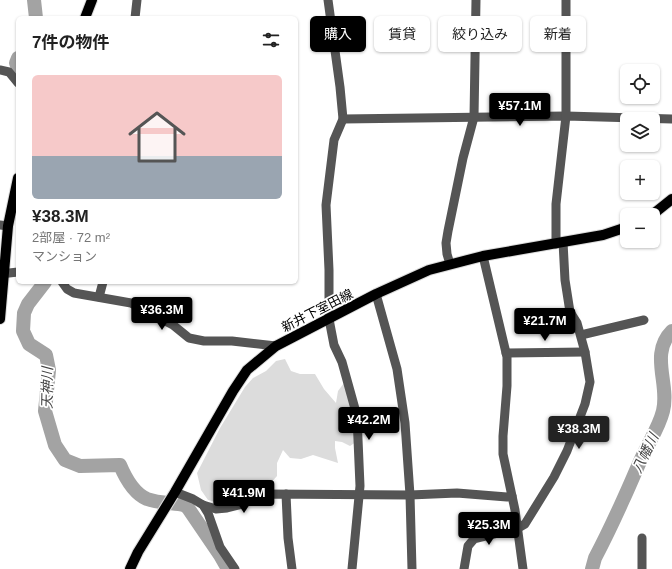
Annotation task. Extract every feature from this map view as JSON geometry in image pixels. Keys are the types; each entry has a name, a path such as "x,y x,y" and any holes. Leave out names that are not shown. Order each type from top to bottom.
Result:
{"main road":[{"path":"86,16 92,0"},
{"path":"0,319 4,225 16,185"},
{"path":"660,208 672,198"},
{"name":"新井下室田線","path":"130,569 138,552 175,492 233,391 247,370 276,346 376,294 430,270 483,256 603,235 620,230"}],"street":[{"path":"135,16 137,0"},
{"path":"328,0 343,119 334,140 326,205 329,270 329,319 334,344 342,362 357,416 360,486 352,569"},
{"path":"450,264 446,243 463,158 474,117 476,0"},
{"path":"464,569 468,546 474,538 518,528 525,524 554,477 567,451 585,404 590,382 581,335 577,323 570,312 556,204 566,116 566,0"},
{"path":"0,70 9,72 16,81"},
{"path":"343,119 566,116 672,119"},
{"path":"483,256 506,353 507,386 502,436 503,454 518,528 523,569"},
{"path":"2,273 16,272"},
{"path":"63,284 67,289 74,293 131,303 173,325 189,338 204,341 232,341 276,346"},
{"path":"99,297 102,284"},
{"path":"376,294 397,369 405,423 410,495 412,569"},
{"path":"581,335 644,320"},
{"path":"506,353 585,352"},
{"path":"175,492 193,499 203,505 216,509 239,505 250,495 410,495 457,493 507,497 512,496"},
{"path":"286,494 288,538 292,569"},
{"path":"203,505 208,513 220,547 235,569"},
{"path":"642,538 642,569"}],"shaded area":[{"path":"285,359 291,371 300,374 315,374 324,389 336,403 338,391 344,383 349,387 356,442 350,446 342,442 335,441 338,463 313,455 301,459 290,458 283,450 277,463 277,476 269,485 233,502 220,503 208,500 201,490 197,473 220,428 245,387 253,378 266,371 276,361"}],"waterway":[{"name":"天神川","path":"34,0 36,16"},
{"name":"天神川","path":"43,284 28,304 24,313 23,331 29,344 46,355 49,370 45,411 55,445 65,460 80,466 120,465 134,489 147,499 184,505 188,508 228,569"},
{"name":"八幡川","path":"592,569 595,558 661,417 664,401 661,359 662,349 665,340 672,331"}]}
